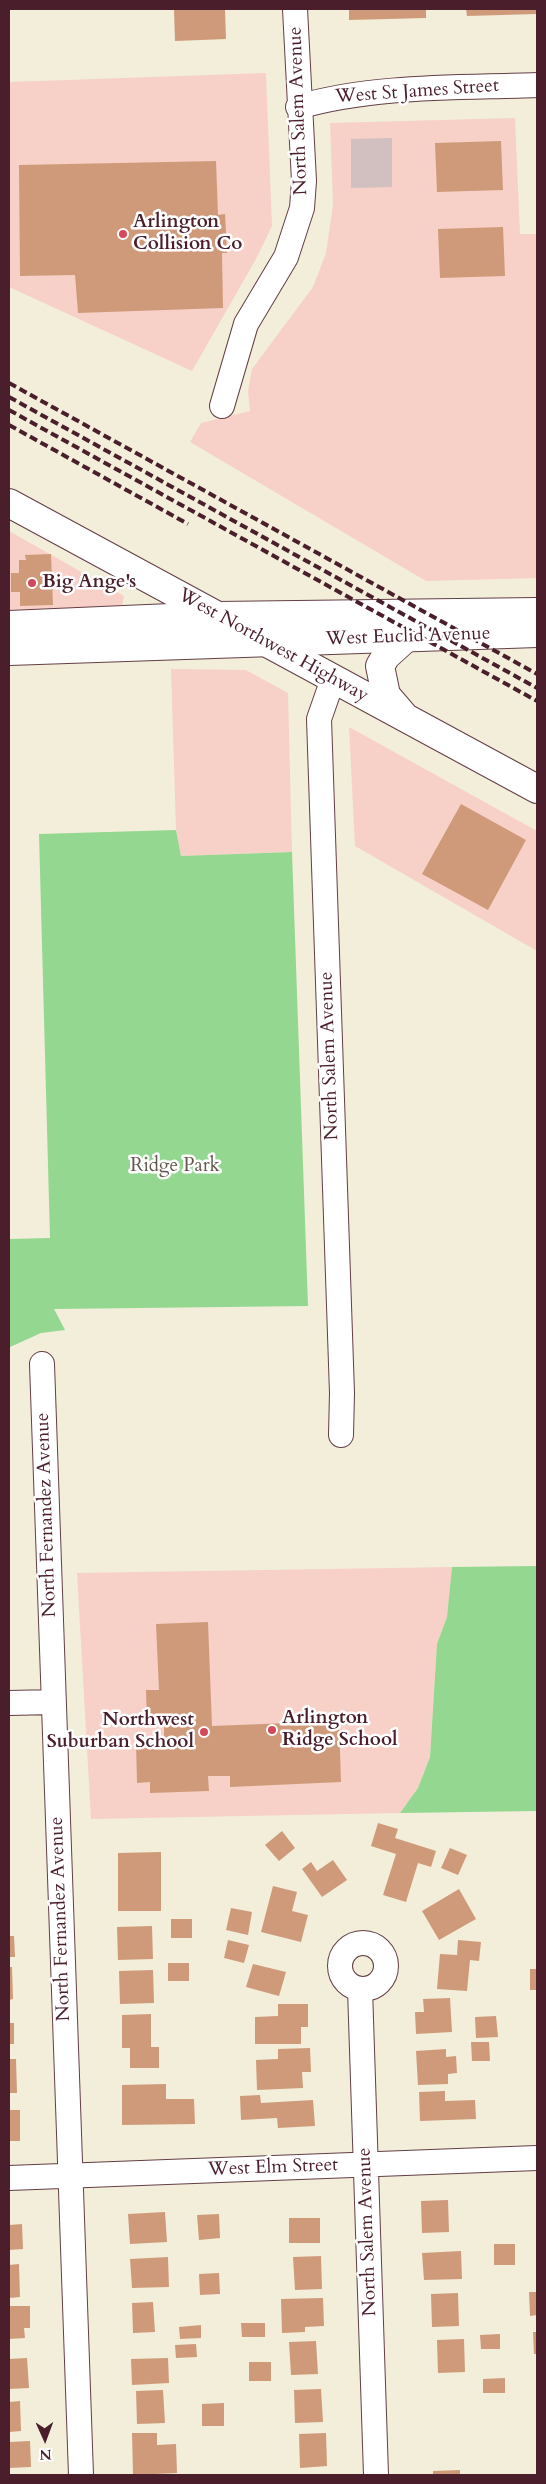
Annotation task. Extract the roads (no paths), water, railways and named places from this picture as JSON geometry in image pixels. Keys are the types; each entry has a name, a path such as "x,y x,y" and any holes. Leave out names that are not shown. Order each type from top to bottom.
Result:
{"main road":[{"name":"West Northwest Highway","path":"9,503 537,789"},
{"name":"West Euclid Avenue","path":"9,625 217,616 537,612"},
{"name":"West Euclid Avenue","path":"9,651 537,633"},
{"path":"406,719 386,695 380,666 386,656 407,637"}],"street":[{"name":"North Salem Avenue","path":"222,406 246,324 286,257 302,208 304,181 298,107 295,9"},
{"name":"West St James Street","path":"298,107 331,98 417,90 537,85"},
{"name":"North Salem Avenue","path":"332,679 319,718 341,1383 341,1435"},
{"name":"North Fernandez Avenue","path":"42,1364 81,2475"},
{"path":"9,1703 53,1702"},
{"name":"North Salem Avenue","path":"360,1989 376,2475"},
{"name":"West Elm Street","path":"9,2178 537,2158"}],"railway":[{"path":"9,383 537,674"},
{"path":"9,397 537,688"},
{"path":"9,410 537,701"},
{"path":"9,425 188,524"}],"place":[{"name":"Arlington Collision Co","path":"123,234"},
{"name":"Big Ange's","path":"32,583"},
{"name":"Arlington Ridge School","path":"272,1730"},
{"name":"Northwest Suburban School","path":"204,1732"}],"park label":[{"name":"Ridge Park","path":"175,1167"}]}
